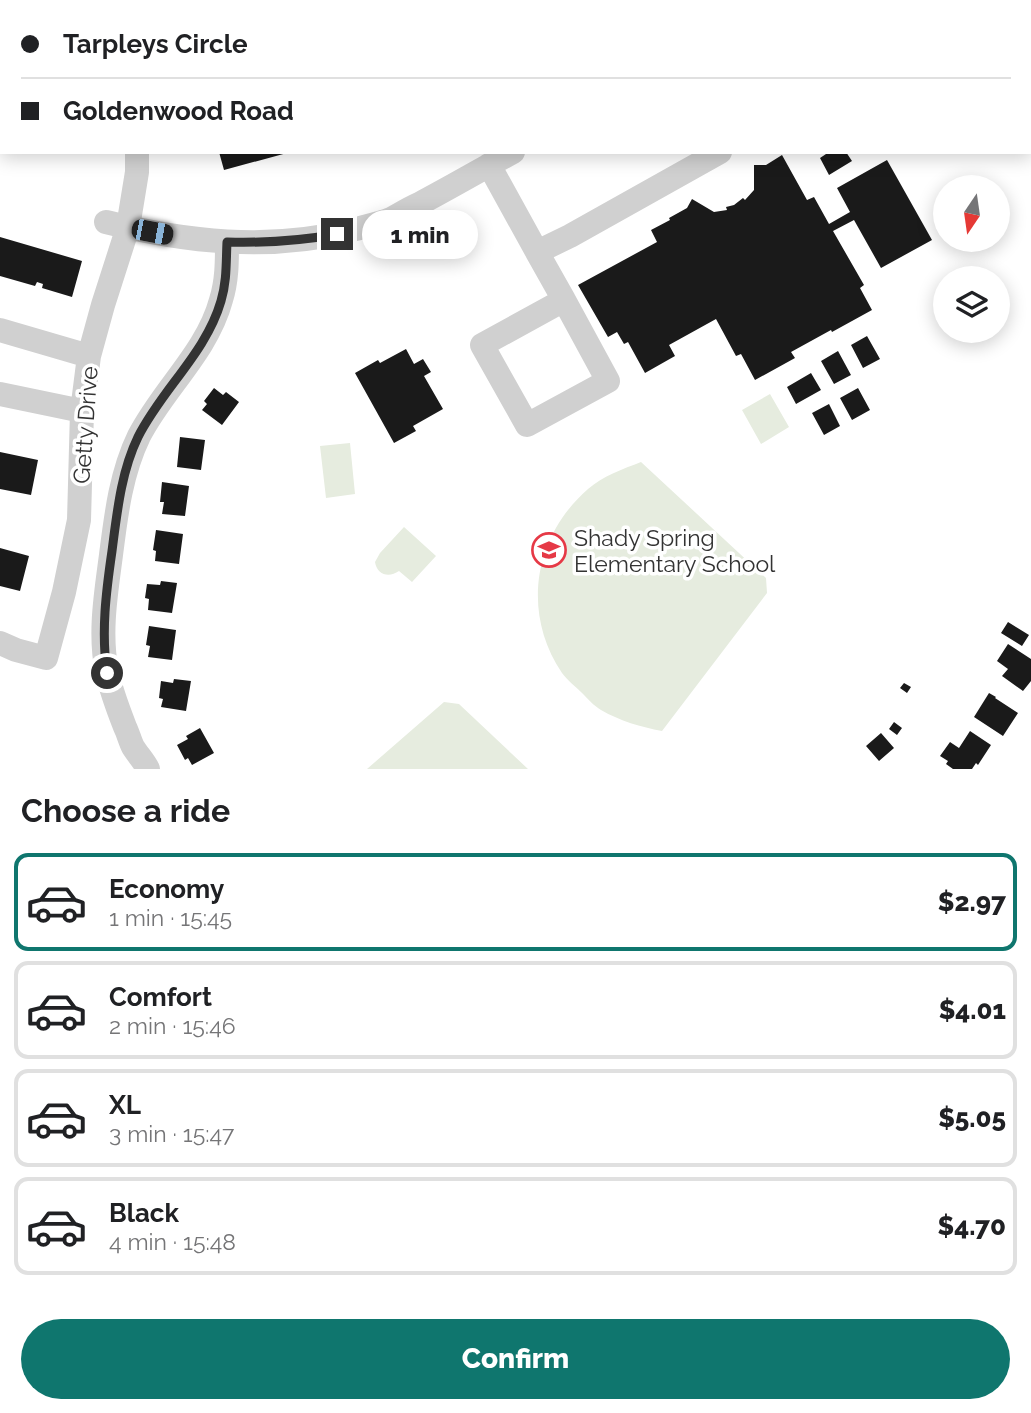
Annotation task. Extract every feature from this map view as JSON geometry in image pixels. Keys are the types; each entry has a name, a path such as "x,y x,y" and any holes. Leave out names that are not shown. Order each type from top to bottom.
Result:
{"street":[{"name":"Getty Drive","path":"0,643 46,659 79,520 82,411 89,356 103,305 117,225 137,172 137,154"},
{"path":"117,225 176,237 227,242 309,239 391,219 509,154"},
{"path":"537,252 716,154"},
{"path":"489,165 564,300 608,381 527,425 482,345 564,300"},
{"path":"148,769 133,746 117,708 105,657 105,600 117,508 138,438 156,406 195,353 214,321 226,282 227,242"},
{"path":"0,330 89,356"},
{"path":"0,394 82,411"}],"shaded area":[{"path":"770,394 789,427 761,444 742,410"},
{"path":"350,443 355,494 326,498 320,446"},
{"path":"641,462 766,578 767,593 662,731 631,723 601,710 566,678 549,650 541,625 538,600 539,576 545,552 555,529 570,508 600,480"},
{"path":"404,527 436,556 412,582 399,571 384,574 378,570 375,562"},
{"path":"444,702 459,704 528,769 367,769"}],"building":[{"path":"220,154 283,154 224,170"},
{"path":"826,154 847,154 852,161 829,175 820,158"},
{"path":"782,155 807,200 814,197 829,224 850,212 837,188 887,160 932,240 881,268 854,220 833,231 864,285 860,288 872,310 791,352 795,358 755,380 741,354 736,356 716,319 669,345 675,356 645,373 628,342 624,344 617,332 608,337 578,285 657,242 651,230 687,208 692,199 714,212 727,210 726,207 743,198 745,200 754,190 754,165 766,165"},
{"path":"0,237 82,261 72,297 42,288 43,284 37,282 35,286 0,276"},
{"path":"867,336 880,359 863,368 851,345"},
{"path":"406,349 414,364 423,359 431,372 424,376 443,409 413,426 416,431 394,443 355,373"},
{"path":"838,351 851,375 834,384 821,361"},
{"path":"811,373 821,390 796,404 787,387"},
{"path":"214,388 223,395 226,392 239,402 222,425 202,410 207,404 204,401"},
{"path":"858,388 870,410 852,420 840,398"},
{"path":"829,404 840,426 824,435 812,413"},
{"path":"180,437 205,440 201,470 177,467"},
{"path":"0,452 38,460 31,495 0,489"},
{"path":"162,482 189,486 185,516 162,514"},
{"path":"156,530 183,534 179,564 155,561 156,551 153,550"},
{"path":"0,548 29,556 20,591 0,586"},
{"path":"161,581 177,583 172,613 148,610 149,599 145,598 147,584 160,585"},
{"path":"1008,622 1029,635 1022,646 1001,633"},
{"path":"149,626 176,630 172,660 148,657 150,646 146,645"},
{"path":"1008,644 1031,659 1031,681 1023,691 1002,676 1008,669 997,661"},
{"path":"174,679 191,681 186,711 161,707 161,681 173,683"},
{"path":"904,683 911,687 907,693 900,688"},
{"path":"989,693 1018,713 1003,736 974,717"},
{"path":"894,722 902,728 897,735 889,729"},
{"path":"200,728 214,753 192,765 188,758 185,760 177,745"},
{"path":"970,731 991,745 978,765 976,763 972,769 953,769 946,764 948,761 940,756 950,742 959,748"},
{"path":"881,733 894,748 879,761 866,746"}],"place":[{"name":"Shady Spring Elementary School","path":"549,550"}],"route":[{"path":"107,673 105,600 117,508 127,469 138,438 156,406 201,344 214,321 226,282 227,242 279,242 337,234"}]}
